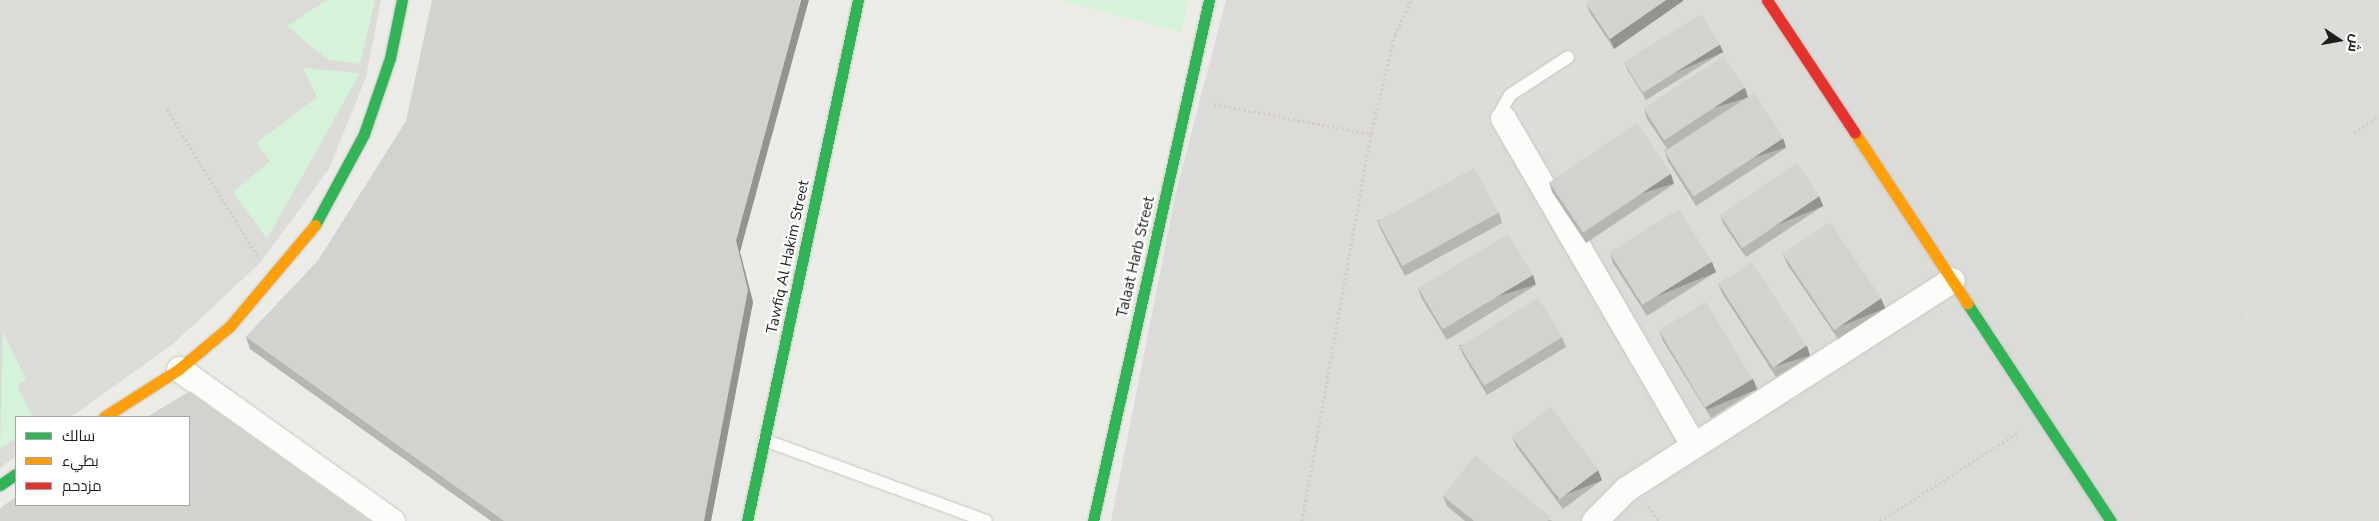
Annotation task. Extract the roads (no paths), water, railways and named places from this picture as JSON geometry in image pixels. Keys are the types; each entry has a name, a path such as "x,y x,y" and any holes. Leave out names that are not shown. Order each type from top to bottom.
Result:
{"street":[{"path":"106,416 179,369 274,282 324,212 364,134 390,58 402,0"},
{"name":"Tawfiq Al Hakim Street","path":"747,521 858,0"},
{"name":"Talaat Harb Street","path":"1093,521 1209,0"},
{"path":"1767,0 2111,521"},
{"path":"1503,118 1693,444"},
{"path":"1594,521 1626,489 1693,444 1952,280"},
{"path":"179,369 392,521"},
{"path":"0,485 15,475"}],"lane":[{"path":"1503,118 1502,109 1510,95 1568,57"},
{"path":"764,440 986,521"}]}
